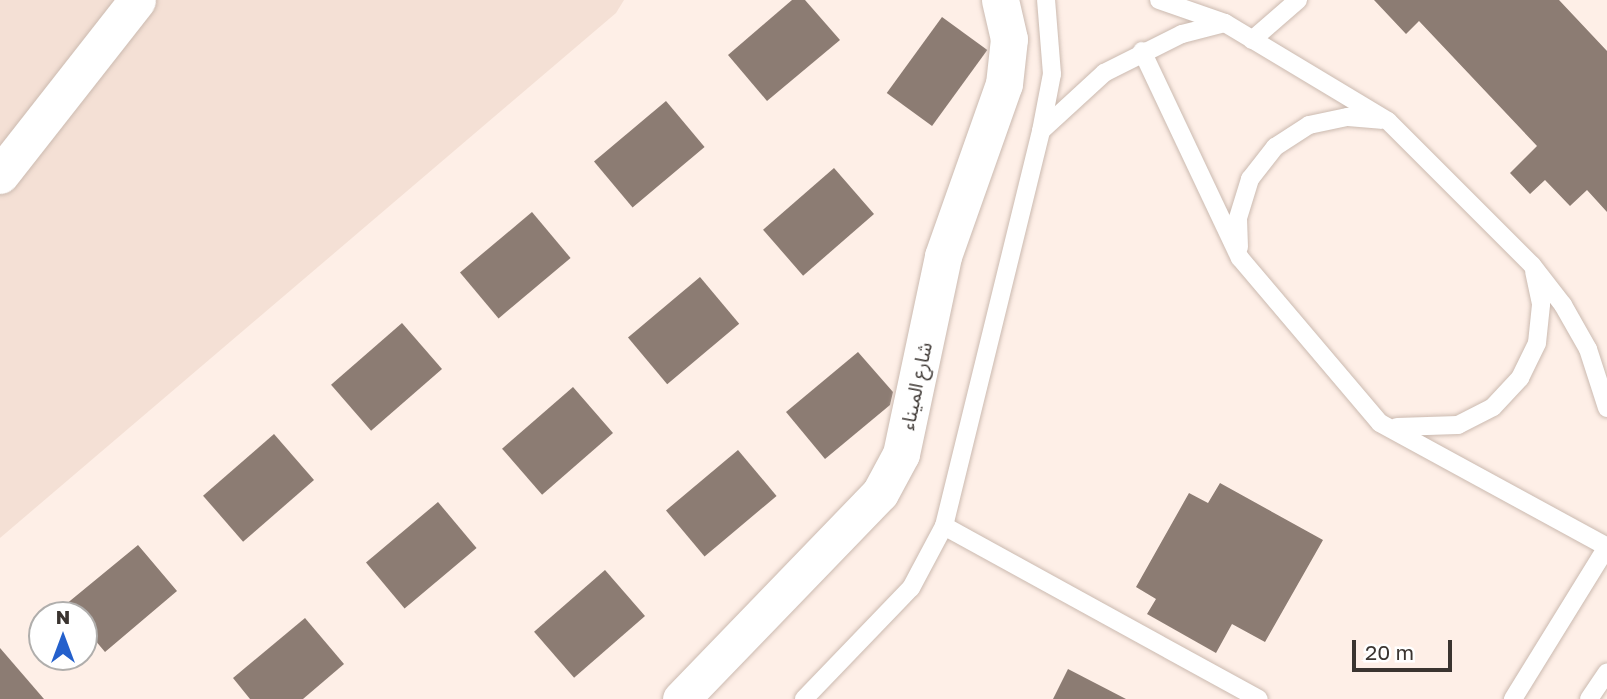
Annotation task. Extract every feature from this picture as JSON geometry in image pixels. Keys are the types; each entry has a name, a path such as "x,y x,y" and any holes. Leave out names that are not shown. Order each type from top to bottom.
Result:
{"street":[{"path":"0,175 137,0"},
{"name":"شارع الميناء","path":"681,699 880,493 901,454 943,256 1004,84 1009,39 1000,0"}],"lane":[{"path":"804,699 911,588 944,526 1041,131 1052,74 1046,0"},
{"path":"1159,0 1225,23 1388,121 1532,265 1588,349 1607,408"},
{"path":"1252,40 1292,2"},
{"path":"1041,131 1104,73 1142,51 1225,23"},
{"path":"1142,51 1240,258 1380,424 1607,547 1513,699"},
{"path":"1240,258 1242,205 1250,179 1275,147 1309,125 1348,117 1388,121"},
{"path":"1380,424 1419,430 1458,425 1493,407 1520,378 1537,343 1541,304 1532,265"},
{"path":"944,526 1259,699"},
{"path":"1589,699 1607,672"}],"shaded area":[{"path":"0,0 624,0 616,13 0,538"}],"building":[{"path":"792,0 805,0 840,40 767,101 728,55"},
{"path":"1374,0 1559,0 1607,51 1607,212 1587,190 1570,206 1545,180 1530,194 1510,173 1537,146 1419,21 1406,34"},
{"path":"942,17 987,50 932,126 887,93"},
{"path":"666,101 705,147 633,207 594,161"},
{"path":"834,168 874,214 803,276 763,230"},
{"path":"532,212 571,258 499,318 460,272"},
{"path":"700,277 739,324 667,384 628,337"},
{"path":"402,323 442,369 371,431 331,385"},
{"path":"858,352 893,392 890,405 825,459 786,412"},
{"path":"573,387 613,433 542,495 502,449"},
{"path":"274,434 314,480 243,542 203,496"},
{"path":"738,450 777,496 705,556 666,510"},
{"path":"1220,483 1323,540 1265,642 1232,624 1216,653 1147,614 1156,599 1136,587 1189,493 1208,503"},
{"path":"438,502 477,548 405,608 366,562"},
{"path":"138,545 177,591 105,652 98,644 98,601 70,601"},
{"path":"605,570 645,616 574,678 534,632"},
{"path":"305,618 344,664 303,699 250,699 233,678"},
{"path":"0,648 44,699 0,699"},
{"path":"1068,669 1126,699 1053,699"}]}
